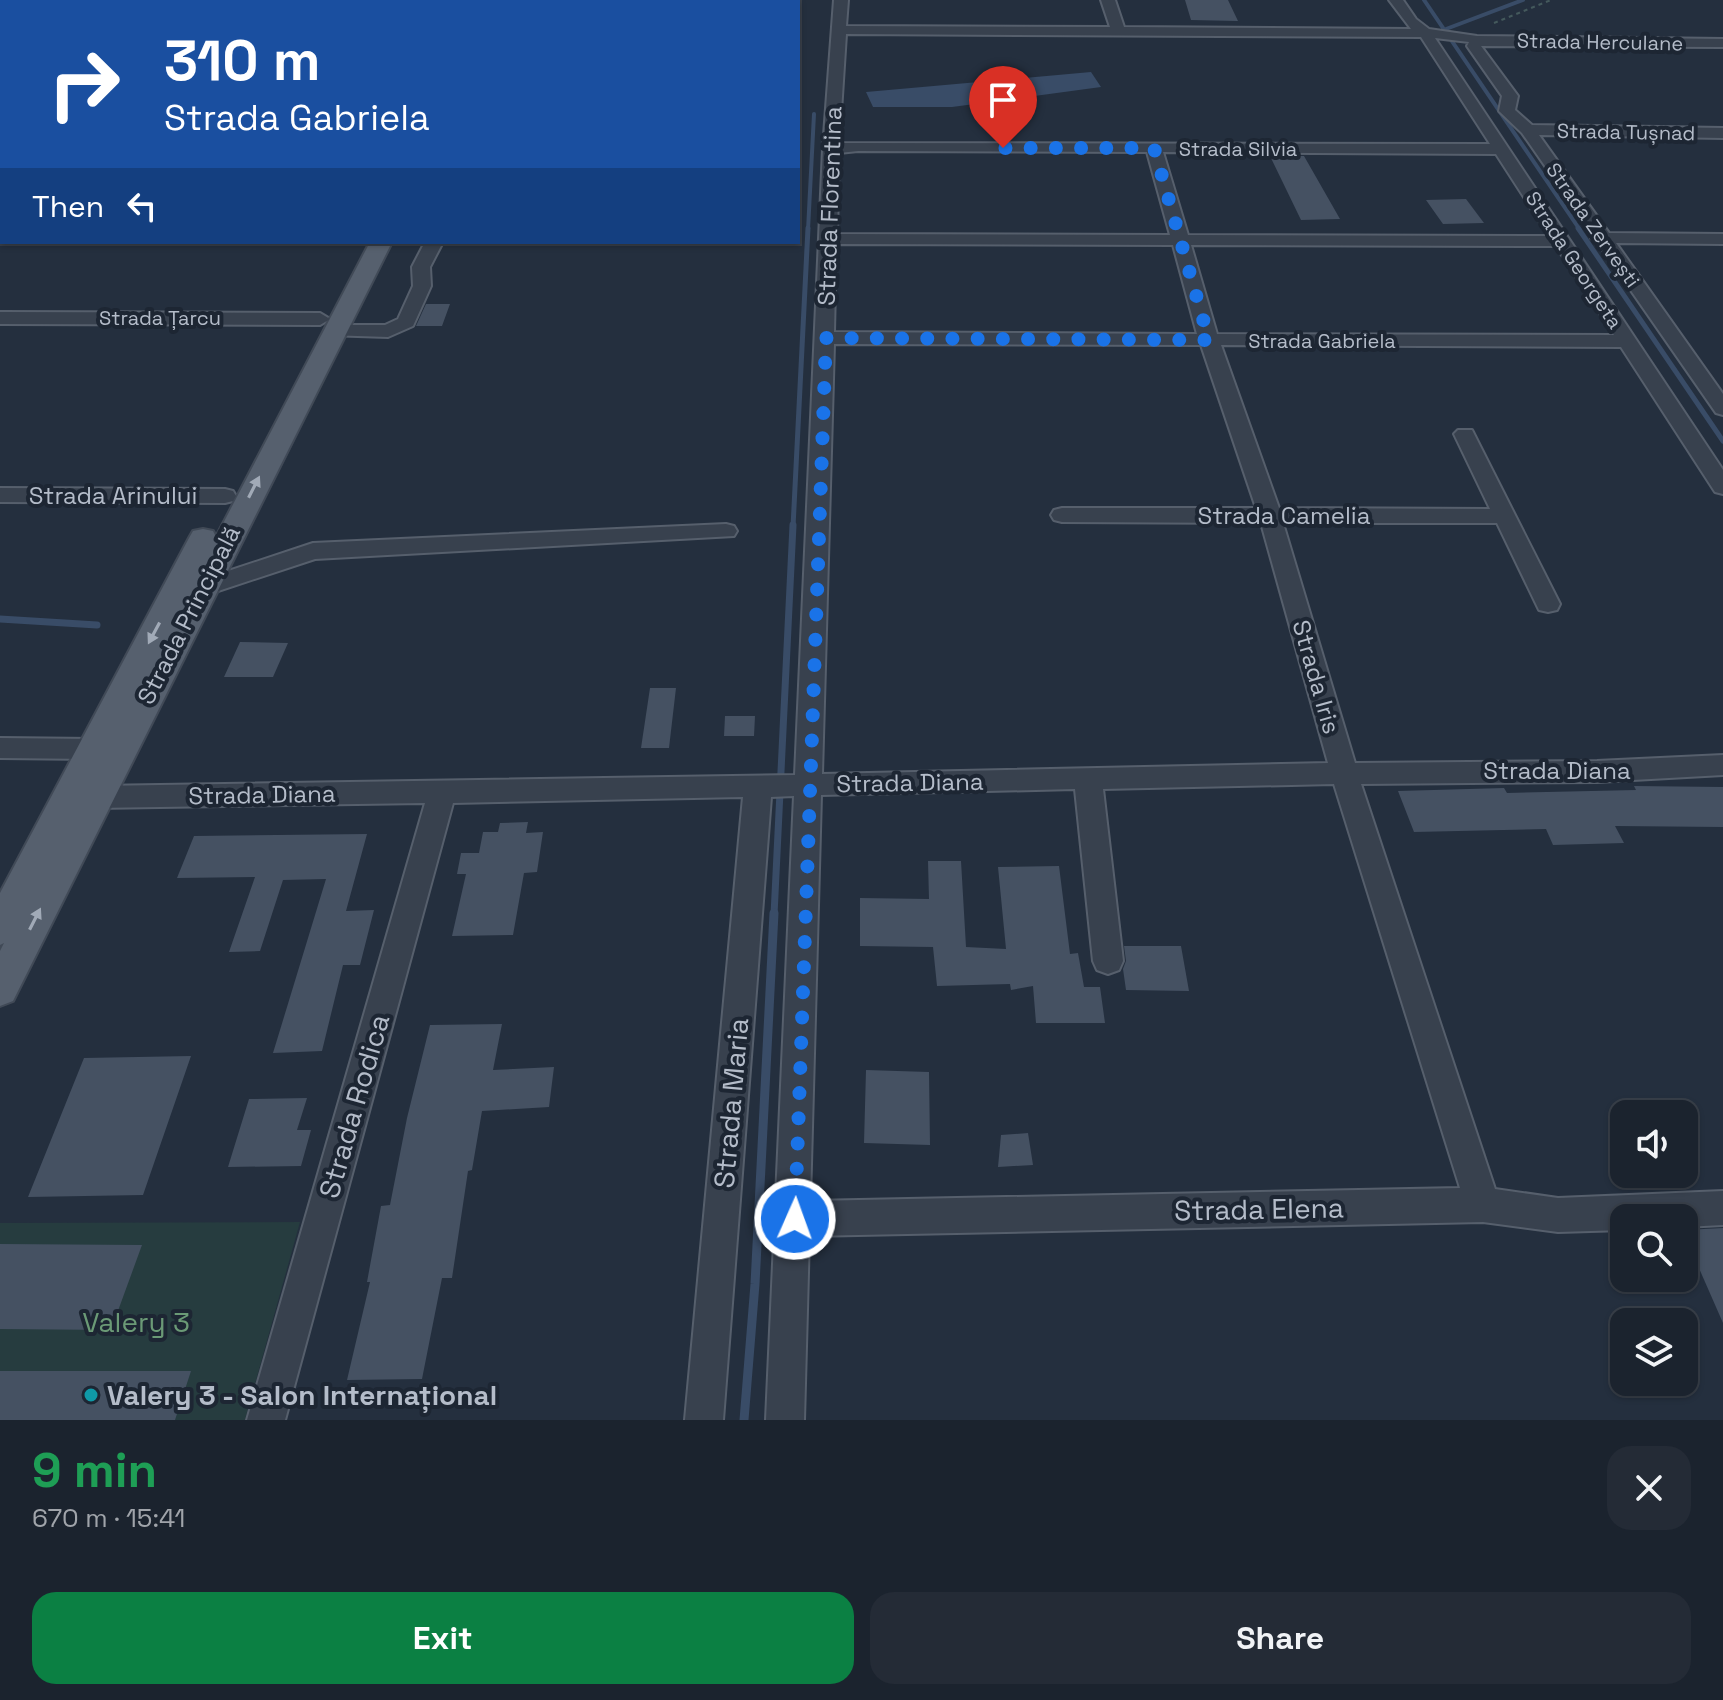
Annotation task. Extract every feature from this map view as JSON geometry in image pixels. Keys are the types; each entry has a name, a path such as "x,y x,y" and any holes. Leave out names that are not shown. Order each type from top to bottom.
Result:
{"main road":[{"name":"Strada Principală","path":"0,989 203,588 327,325 359,244"},
{"name":"Strada Principală","path":"0,929 225,496 327,325 380,244"}],"street":[{"name":"Strada Florentina","path":"785,1420 795,1219 804,786 826,338 831,149 841,0"},
{"path":"1108,0 1118,31"},
{"name":"Strada Georgeta","path":"1396,0 1411,22 1425,33 1723,487"},
{"name":"Strada Herculane","path":"840,30 1425,33 1458,35 1477,40 1723,43"},
{"name":"Strada Zervești","path":"1477,40 1474,46 1510,96 1507,111 1528,130 1600,238 1723,409"},
{"name":"Strada Tușnad","path":"1528,130 1723,133"},
{"name":"Strada Silvia","path":"831,149 858,146 1501,149"},
{"name":"Strada Iris","path":"1154,148 1209,340 1270,516 1344,772 1483,1205"},
{"path":"1600,238 1723,239"},
{"path":"829,239 1562,241"},
{"name":"Strada Țarcu","path":"0,318 327,325 388,331 406,322 422,286 421,267 433,244"},
{"name":"Strada Gabriela","path":"826,338 1627,341"},
{"path":"1465,434 1548,604"},
{"name":"Strada Arinului","path":"0,495 225,496"},
{"name":"Strada Camelia","path":"1062,515 1506,516"},
{"path":"203,588 313,551 726,531"},
{"path":"0,748 93,749"},
{"name":"Strada Diana","path":"96,797 804,786 1344,772 1648,770 1723,765"},
{"path":"1088,779 1108,961"},
{"name":"Strada Maria","path":"704,1420 764,785"},
{"name":"Strada Rodica","path":"266,1420 442,792"},
{"name":"Strada Elena","path":"795,1219 1483,1205 1558,1215 1723,1208"}],"path":[{"path":"1477,40 1480,29 1551,0"}],"green space":[{"name":"Valery 3","path":"300,1222 245,1420 0,1420 0,1223"}],"water":[{"path":"1091,72 1101,87 952,107 873,107 866,92"}],"building":[{"path":"1185,0 1228,0 1238,21 1191,20"},
{"path":"1270,156 1304,156 1340,219 1301,220"},
{"path":"1466,199 1484,223 1443,224 1426,200"},
{"path":"426,304 450,304 442,326 416,326"},
{"path":"240,642 288,643 273,677 224,677"},
{"path":"650,688 676,688 669,748 641,748"},
{"path":"725,716 755,716 754,736 724,736"},
{"path":"1634,786 1723,787 1723,827 1615,826 1624,843 1553,845 1546,829 1414,832 1398,791 1504,788 1507,793 1636,790"},
{"path":"528,822 526,833 543,832 537,872 524,873 513,935 452,936 466,874 457,874 461,853 479,853 483,832 498,832 500,823"},
{"path":"367,834 346,911 374,910 360,965 343,965 322,1051 273,1053 326,879 283,880 260,951 229,952 255,877 177,878 194,836"},
{"path":"928,861 961,861 966,947 1006,949 998,867 1059,866 1070,954 1078,953 1084,987 1100,987 1105,1023 1036,1023 1033,986 1011,990 1010,984 937,986 933,947 860,946 860,898 929,899"},
{"path":"1124,946 1181,946 1189,991 1126,990"},
{"path":"502,1024 493,1070 554,1067 549,1107 482,1111 472,1170 468,1171 452,1278 442,1278 422,1379 347,1380 370,1282 367,1282 381,1206 390,1205 430,1025"},
{"path":"191,1056 143,1195 28,1197 84,1058"},
{"path":"866,1070 929,1072 930,1145 864,1143"},
{"path":"307,1098 297,1130 311,1130 301,1166 228,1167 249,1099"},
{"path":"1028,1133 1033,1165 998,1167 1001,1135"},
{"path":"1723,1228 1723,1323 1698,1266 1698,1229"},
{"name":"Valery 3","path":"0,1244 142,1245 111,1330 0,1329"},
{"name":"Valery 3 - Salon Internațional","path":"0,1371 191,1371 175,1420 0,1420"}],"waterway":[{"path":"1424,0 1580,230"},
{"path":"1446,29 1523,0"},
{"path":"808,230 814,114"},
{"path":"793,527 808,228"},
{"path":"1578,228 1723,441"},
{"path":"774,915 793,525"},
{"path":"0,619 97,625"},
{"path":"744,1420 755,1284 774,913"}],"place":[{"name":"Valery 3 - Salon Internațional","path":"91,1395"}],"route":[{"path":"795,1219 826,338 1209,340 1154,148 1003,148"}]}
